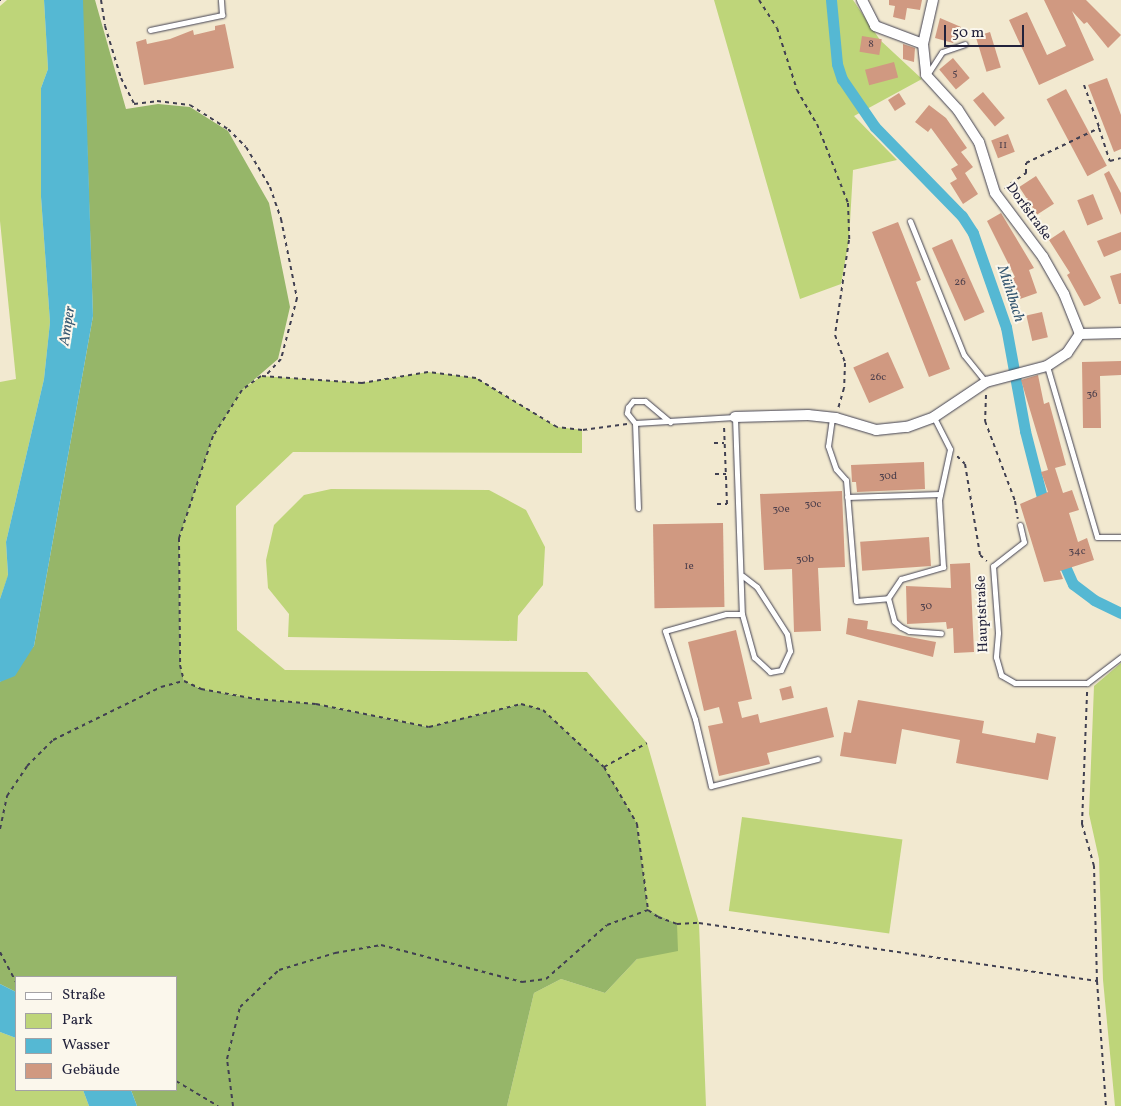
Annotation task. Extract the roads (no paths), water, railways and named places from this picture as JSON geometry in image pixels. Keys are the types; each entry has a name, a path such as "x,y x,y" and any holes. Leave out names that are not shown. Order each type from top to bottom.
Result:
{"street":[{"path":"862,0 875,26 923,44"},
{"path":"926,75 923,44 933,0"},
{"name":"Dorfstraße","path":"926,75 958,110 979,142 995,194 1043,257 1064,294 1080,334"},
{"path":"736,417 808,415 834,418 876,430 907,427 934,417 986,382 1047,366 1067,353 1080,334 1121,333"}],"lane":[{"path":"150,30 222,15 221,0"},
{"path":"926,75 942,52 965,44"},
{"path":"910,221 964,355 986,382"},
{"path":"1047,366 1097,538 1121,536"},
{"path":"638,508 635,423 627,413 628,407 634,401 644,401 670,422"},
{"path":"635,423 736,417 743,576 740,596 742,614 754,657 770,672 781,670 790,651 787,634 757,587 743,576"},
{"path":"834,418 828,446 836,469 846,480 856,601 888,598 902,580 943,567 940,494 950,449 934,417"},
{"path":"847,497 940,494"},
{"name":"Hauptstraße","path":"1020,525 1024,542 993,566 998,633 996,657 1001,675 1015,683 1087,683 1121,657"},
{"path":"888,598 894,621 901,627 909,631 941,633"},
{"path":"742,614 726,614 664,631 695,719 711,786 818,759"}],"water":[{"name":"Amper","path":"44,0 83,0 93,316 34,646 15,676 0,682 0,599 8,575 6,542 44,379 50,322 41,197 41,88 48,69"},
{"path":"0,984 15,992 15,1038 0,1032"},
{"path":"83,1091 131,1091 137,1106 89,1106"}],"waterway":[{"name":"Mühlbach","path":"831,0 837,64 842,79 875,127 962,216 973,233 1006,327 1025,431 1045,509"},
{"name":"Mühlbach","path":"1060,555 1073,584 1094,600 1121,613"}]}
